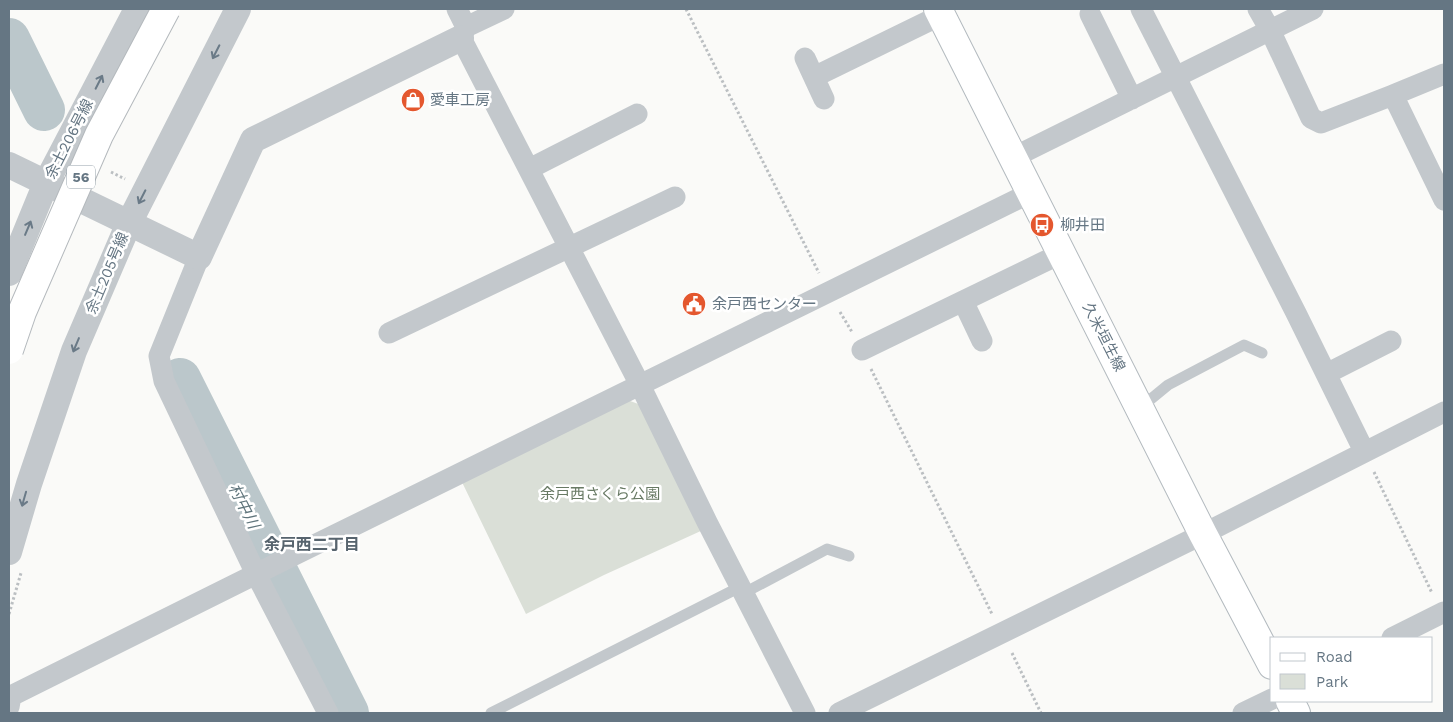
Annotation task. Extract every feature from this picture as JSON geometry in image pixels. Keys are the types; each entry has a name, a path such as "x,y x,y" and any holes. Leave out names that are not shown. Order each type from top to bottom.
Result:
{"main road":[{"name":"56","path":"9,350 22,312 99,135 166,9"},
{"name":"久米垣生線","path":"940,12 1203,534 1270,661"}],"street":[{"name":"余土206号線","path":"9,273 46,183 137,9"},
{"name":"余土205号線","path":"9,552 29,484 74,351 128,223 238,9"},
{"path":"328,713 164,381 159,356 199,256 253,140 461,25 504,9"},
{"path":"1141,9 1364,452"},
{"path":"1258,9 1270,30 1311,118 1321,123 1444,74"},
{"path":"1014,158 1313,9"},
{"path":"814,77 940,12"},
{"path":"1090,14 1132,99"},
{"path":"461,25 529,169 805,713"},
{"path":"804,58 824,98"},
{"path":"1393,95 1444,200"},
{"path":"529,169 637,114"},
{"path":"9,165 199,256"},
{"path":"9,707 11,696 1032,192"},
{"path":"389,333 569,246 675,198"},
{"path":"862,350 1062,253"},
{"path":"963,301 982,341"},
{"path":"1326,374 1391,341"},
{"path":"839,713 1203,534 1444,412"},
{"path":"1394,637 1443,613"},
{"path":"1243,713 1270,700"}],"lane":[{"path":"1140,408 1168,385 1244,345 1262,353"},
{"path":"491,713 827,550 848,556"}],"path":[{"path":"1364,452 1443,613"}],"green space":[{"name":"余戸西さくら公園","path":"622,398 641,405 703,530 604,575 526,614 460,478"}],"waterway":[{"name":"村中川","path":"9,39 44,110"},
{"name":"村中川","path":"180,379 348,713"}],"place":[{"name":"愛車工房","path":"413,100"},
{"name":"柳井田","path":"1042,225"},
{"name":"余戸西センター","path":"694,304"}],"district":[{"name":"余戸西二丁目","path":"312,544"}]}
